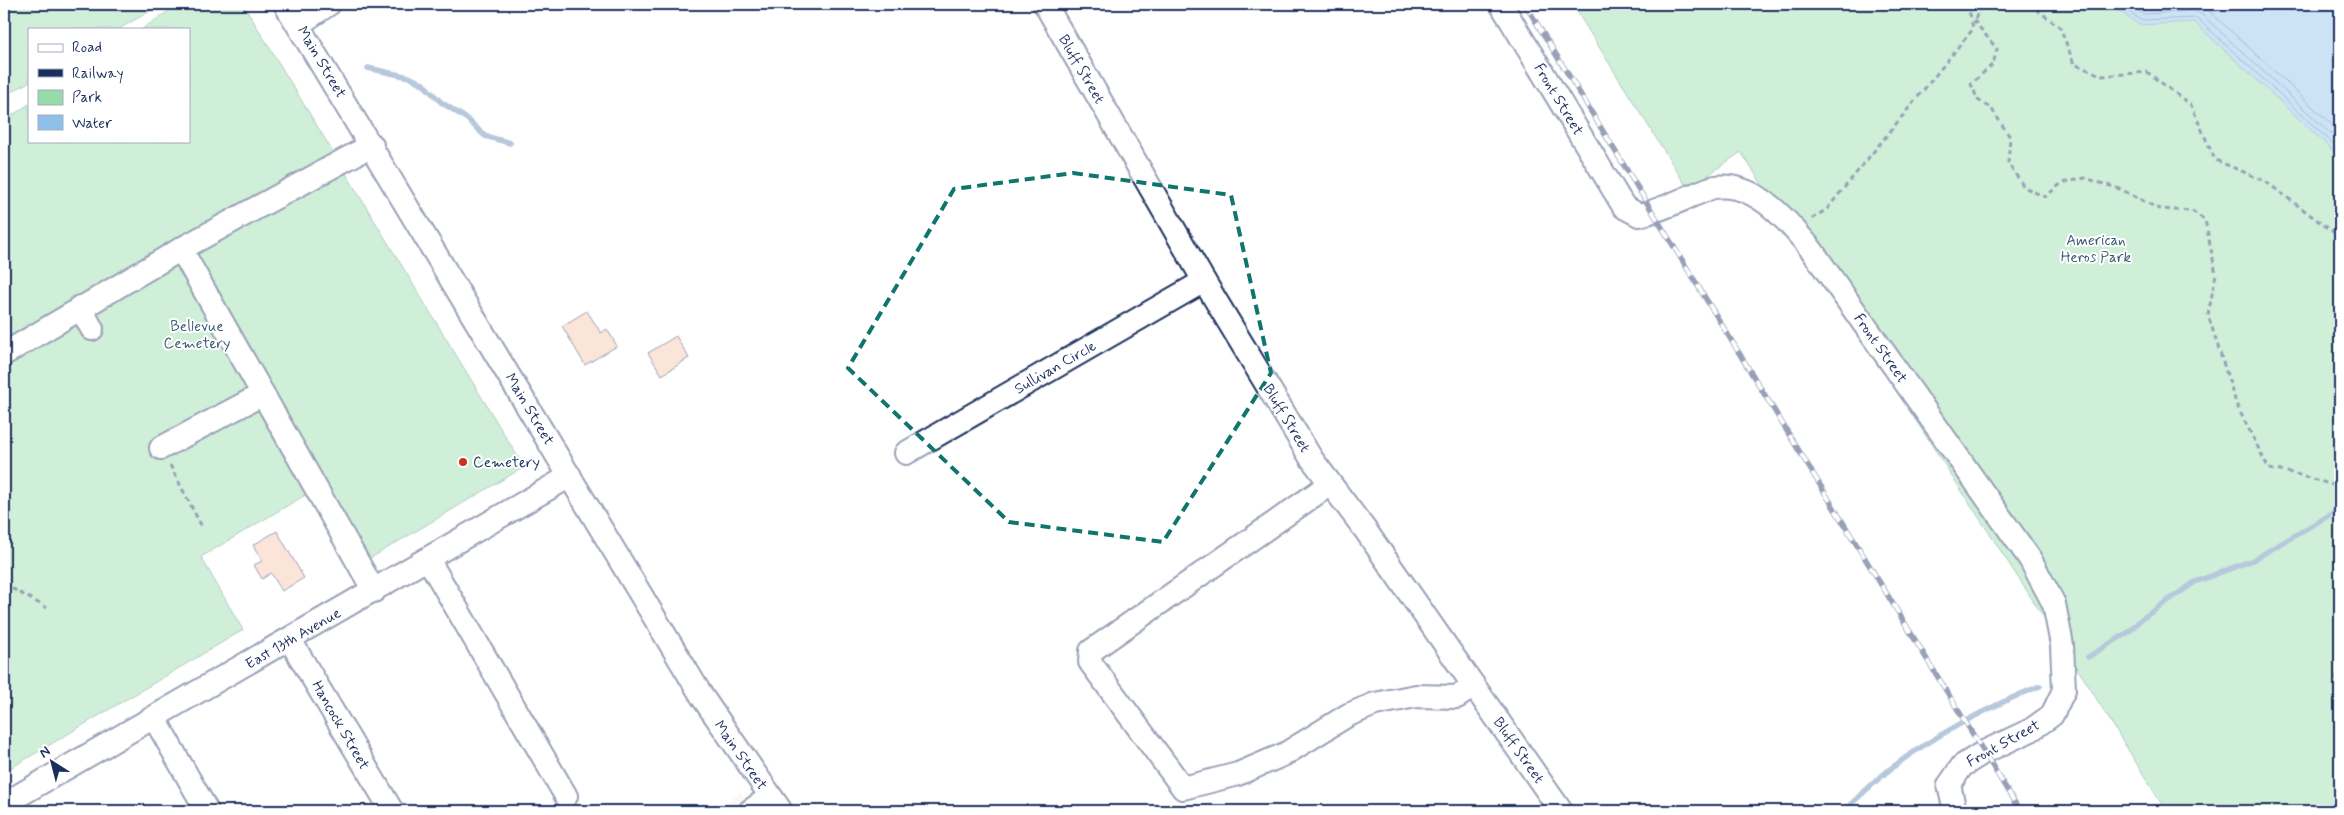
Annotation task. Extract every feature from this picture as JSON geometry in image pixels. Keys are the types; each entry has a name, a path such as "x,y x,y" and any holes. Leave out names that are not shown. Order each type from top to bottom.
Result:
{"street":[{"name":"Main Street","path":"287,4 702,698 776,804"},
{"path":"299,24 329,4"},
{"name":"Bluff Street","path":"1045,4 1204,282 1311,458 1561,811"},
{"name":"Front Street","path":"1501,4 1624,207 1639,215 1652,212 1714,187 1735,188 1762,200 1785,218 1812,249 2030,559 2054,604 2062,646 2064,690 2052,715 2031,730 1984,752 1962,766 1950,785 1955,811"},
{"path":"4,354 80,307 181,249 372,145"},
{"path":"181,249 374,591"},
{"name":"Sullivan Circle","path":"906,452 1204,282"},
{"path":"80,307 92,330"},
{"path":"164,453 263,394"},
{"name":"East 13th Avenue","path":"14,805 155,719 570,476"},
{"path":"1330,484 1091,651 1090,662 1183,788 1238,774 1285,754 1348,715 1375,704 1416,696 1457,697 1474,686"},
{"path":"428,559 566,796"},
{"name":"Hancock Street","path":"290,640 392,811"},
{"path":"155,719 207,811"},
{"path":"750,811 776,804"}],"path":[{"path":"1966,4 1973,18 1997,49 1993,64 1971,84 1978,100 1991,108 2010,137 2008,163 2024,187 2045,197 2062,183 2084,178 2120,189 2159,209 2192,210 2205,220 2216,274 2208,315 2237,406 2269,469 2292,473 2340,487"},
{"path":"1797,231 1827,208 1891,133 1973,29 1973,18 1982,4"},
{"path":"2029,4 2060,27 2074,64 2103,76 2147,72 2190,105 2215,160 2265,180 2340,237"},
{"path":"164,453 203,529"},
{"path":"4,584 47,608"},
{"path":"2336,680 2340,667"}],"highlighted area":[{"path":"1073,173 1231,195 1271,373 1163,542 1009,522 848,368 954,189"}],"shaded area":[{"path":"741,792 754,811 715,811"}],"green space":[{"path":"4,4 162,4 121,28 28,28 28,83 4,96"},
{"name":"Bellevue Cemetery","path":"179,4 238,4 246,9 524,467 352,569 307,494 201,557 243,630 4,772 4,121 28,105 28,142 190,142 190,28 143,28"},
{"name":"American Heros Park","path":"1572,4 2340,4 2340,811 2166,811 2088,685 1741,152 1688,189"}],"water":[{"path":"2109,4 2340,4 2340,157 2194,22 2139,25"}],"building":[{"path":"587,311 601,333 607,329 617,346 585,365 562,326"},
{"path":"676,336 689,358 662,375 648,353"},
{"path":"277,531 304,578 282,591 271,573 262,579 254,565 262,561 253,545"}],"waterway":[{"path":"368,68 409,77 423,84 441,102 467,119 485,136 510,143"},
{"path":"2088,657 2129,632 2140,620 2195,582 2253,560 2333,513"},
{"path":"1843,811 1889,770 1923,746 1981,713 2040,686"}],"railway":[{"path":"1525,4 2020,811"}],"place":[{"name":"Cemetery","path":"463,462"}]}
